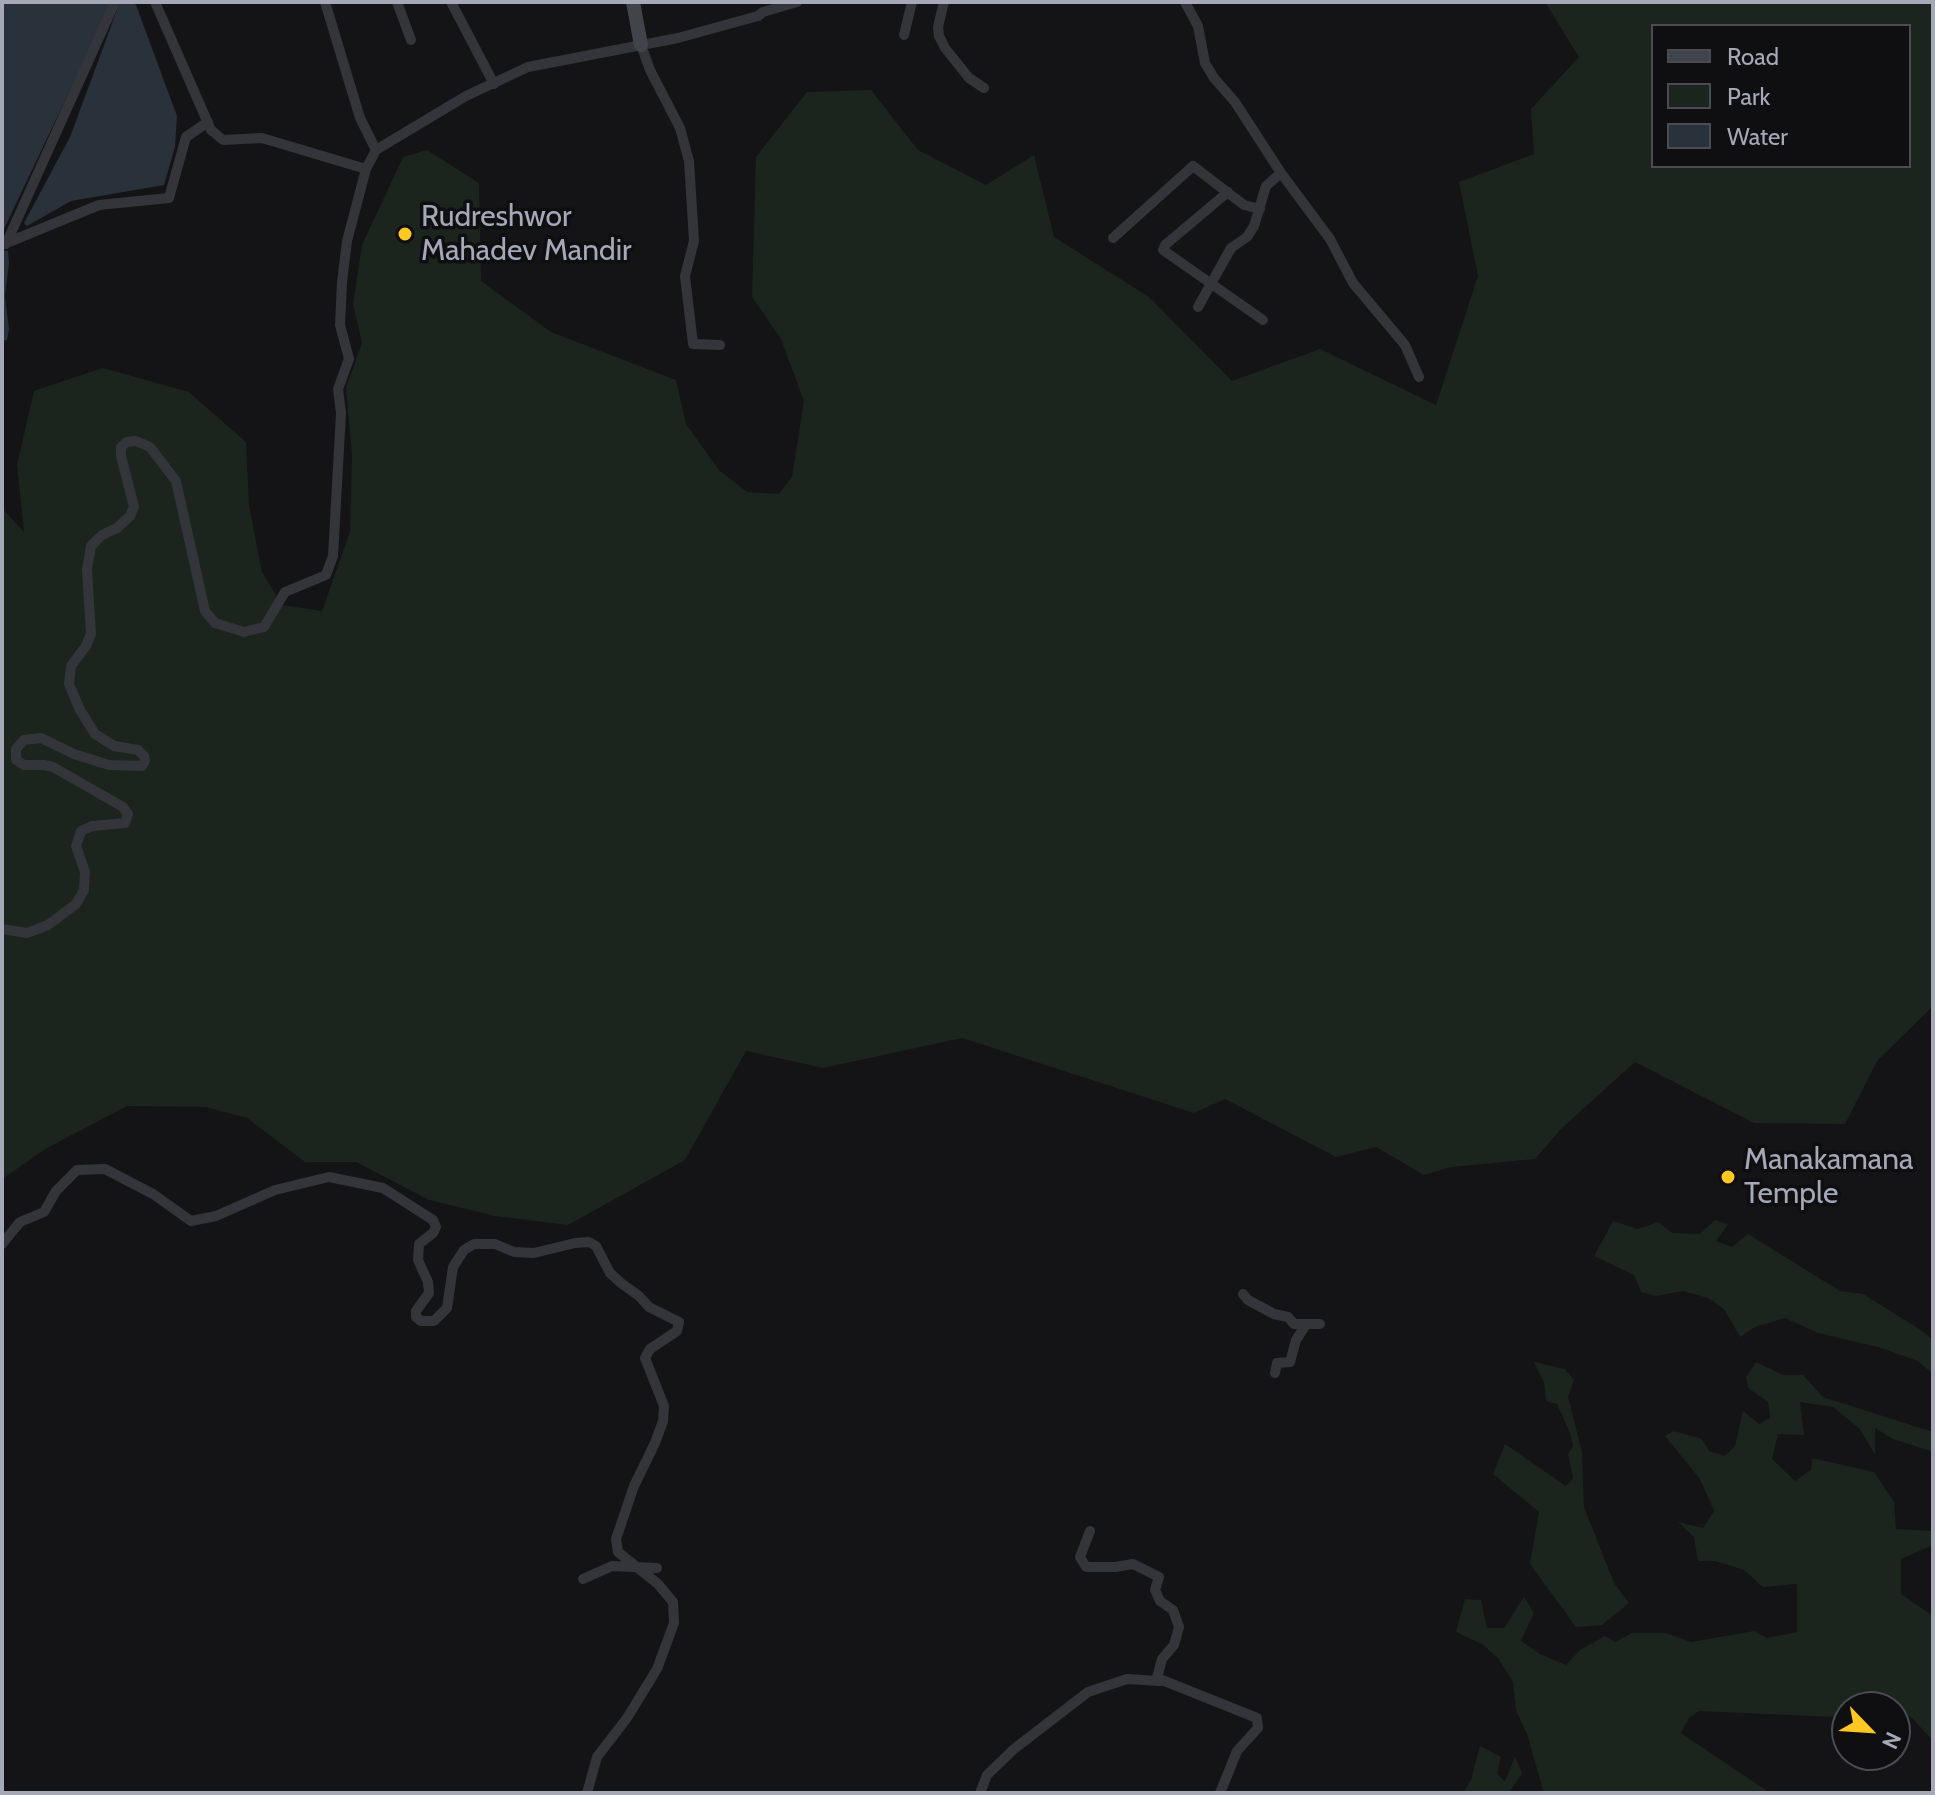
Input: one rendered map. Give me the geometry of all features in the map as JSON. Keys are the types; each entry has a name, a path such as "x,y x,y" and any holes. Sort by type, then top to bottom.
{"street":[{"path":"4,244 115,2"},
{"path":"155,2 211,130 223,140 262,138 366,169"},
{"path":"325,2 360,118 376,150"},
{"path":"397,2 411,40"},
{"path":"451,2 494,84"},
{"path":"633,2 641,45 650,70 680,128 689,161 694,241 685,276 693,344 720,345"},
{"path":"755,2 758,16"},
{"path":"2,929 27,933 48,925 76,904 84,890 85,872 76,846 81,831 92,826 125,823 128,814 123,807 53,767 24,765 16,760 16,749 24,740 41,738 74,754 109,765 142,766 145,761 138,750 114,746 95,734 69,684 71,666 91,634 87,569 91,546 102,535 117,528 130,516 134,507 121,447 127,442 136,441 150,447 176,481 205,611 215,623 244,632 264,627 285,592 326,575 333,556 341,413 338,389 349,359 340,325 342,282 347,241 366,169 376,150 466,96 528,67 678,38 797,2"},
{"path":"904,35 912,2"},
{"path":"944,2 939,36 969,78 984,88"},
{"path":"1185,2 1198,26 1205,63 1214,78 1235,102 1281,173 1330,239 1353,283 1405,345 1419,377"},
{"path":"4,244 99,205 169,198 186,137 208,122"},
{"path":"1113,238 1193,166 1244,205 1260,209"},
{"path":"1198,307 1231,248 1247,237 1254,226 1266,186 1281,173"},
{"path":"1228,192 1163,250 1263,320"},
{"path":"2,1244 20,1222 44,1212 56,1191 77,1170 105,1169 153,1194 191,1221 216,1216 275,1190 329,1177 383,1188 433,1220 436,1227 433,1233 419,1244 418,1260 428,1282 429,1293 416,1311 416,1317 421,1321 434,1321 447,1308 453,1267 464,1250 474,1244 495,1244 514,1252 534,1253 589,1242 596,1246 610,1273 621,1283 649,1307 679,1322 677,1331 650,1349 645,1358 664,1406 655,1443 634,1486 616,1539 618,1552 658,1584 673,1602 674,1623 657,1669 627,1718 597,1757 587,1793"},
{"path":"1243,1294 1274,1314 1288,1317 1294,1324 1320,1324"},
{"path":"1275,1373 1277,1363 1290,1362 1296,1340 1305,1326"},
{"path":"1090,1531 1080,1557 1086,1567 1133,1564 1159,1577 1155,1590 1160,1601 1173,1610 1179,1627 1174,1645 1162,1659 1157,1675 1160,1681"},
{"path":"583,1579 612,1566 657,1568"},
{"path":"980,1793 987,1775 1014,1749 1088,1692 1127,1679 1160,1681 1257,1718 1258,1728 1237,1751 1220,1793"}],"green space":[{"path":"1545,2 1933,2 1933,1006 1877,1061 1845,1124 1754,1123 1635,1062 1561,1129 1535,1159 1451,1167 1424,1175 1376,1147 1336,1157 1225,1099 1194,1113 962,1038 823,1068 746,1051 685,1160 568,1225 495,1216 429,1200 356,1162 305,1162 247,1118 206,1107 127,1106 47,1148 2,1179 2,508 24,532 17,465 34,391 103,368 189,392 246,442 249,505 262,572 282,605 322,611 350,532 352,455 346,388 362,343 353,304 362,245 403,157 427,150 479,183 481,281 551,332 676,380 686,424 719,470 747,492 779,494 792,477 804,401 781,339 752,297 756,157 807,92 871,90 918,150 986,185 1034,155 1054,237 1149,297 1232,381 1320,349 1436,405 1478,276 1459,182 1534,154 1531,109 1579,57"},
{"path":"1715,1220 1728,1224 1716,1241 1732,1247 1748,1234 1840,1291 1863,1294 1921,1330 1933,1340 1933,1374 1918,1361 1878,1347 1818,1333 1785,1318 1755,1327 1740,1337 1724,1309 1708,1298 1683,1291 1656,1296 1641,1292 1634,1275 1594,1256 1613,1221 1638,1229 1658,1222 1672,1233 1700,1234"},
{"path":"1534,1362 1565,1369 1574,1380 1568,1397 1582,1452 1584,1507 1614,1583 1629,1603 1602,1625 1576,1627 1530,1564 1539,1512 1493,1474 1505,1444 1566,1486 1573,1478 1568,1454 1573,1446 1570,1433 1557,1404 1546,1401 1544,1382"},
{"path":"1756,1362 1783,1375 1803,1375 1823,1397 1933,1432 1933,1452 1893,1439 1875,1428 1875,1455 1860,1429 1833,1407 1800,1402 1804,1435 1778,1434 1772,1459 1795,1481 1811,1470 1812,1458 1874,1472 1894,1502 1896,1529 1933,1531 1933,1545 1901,1559 1901,1594 1933,1616 1933,1741 1911,1717 1911,1691 1831,1691 1831,1717 1699,1711 1689,1718 1681,1733 1770,1793 1544,1793 1527,1734 1516,1710 1513,1682 1498,1658 1482,1644 1456,1632 1465,1599 1481,1600 1487,1628 1504,1628 1524,1597 1534,1613 1521,1641 1540,1654 1566,1665 1580,1650 1605,1636 1615,1642 1632,1633 1666,1633 1691,1642 1754,1631 1767,1638 1797,1632 1797,1584 1763,1587 1744,1570 1715,1561 1698,1561 1694,1537 1678,1522 1703,1528 1714,1511 1700,1479 1665,1436 1674,1431 1702,1439 1709,1451 1725,1456 1735,1446 1743,1411 1759,1424 1770,1418 1768,1402 1748,1388 1746,1377"},
{"path":"1480,1746 1501,1757 1497,1774 1505,1781 1515,1757 1522,1773 1509,1793 1463,1793 1471,1780"}],"water":[{"path":"2,2 112,2 2,233"},
{"path":"120,2 136,5 177,116 175,147 164,185 71,201 27,226 24,223 70,137"},
{"path":"2,250 8,251 5,296 9,329 7,340 2,341"}],"place":[{"name":"Rudreshwor Mahadev Mandir","path":"405,234"},
{"name":"Manakamana Temple","path":"1728,1177"}]}
